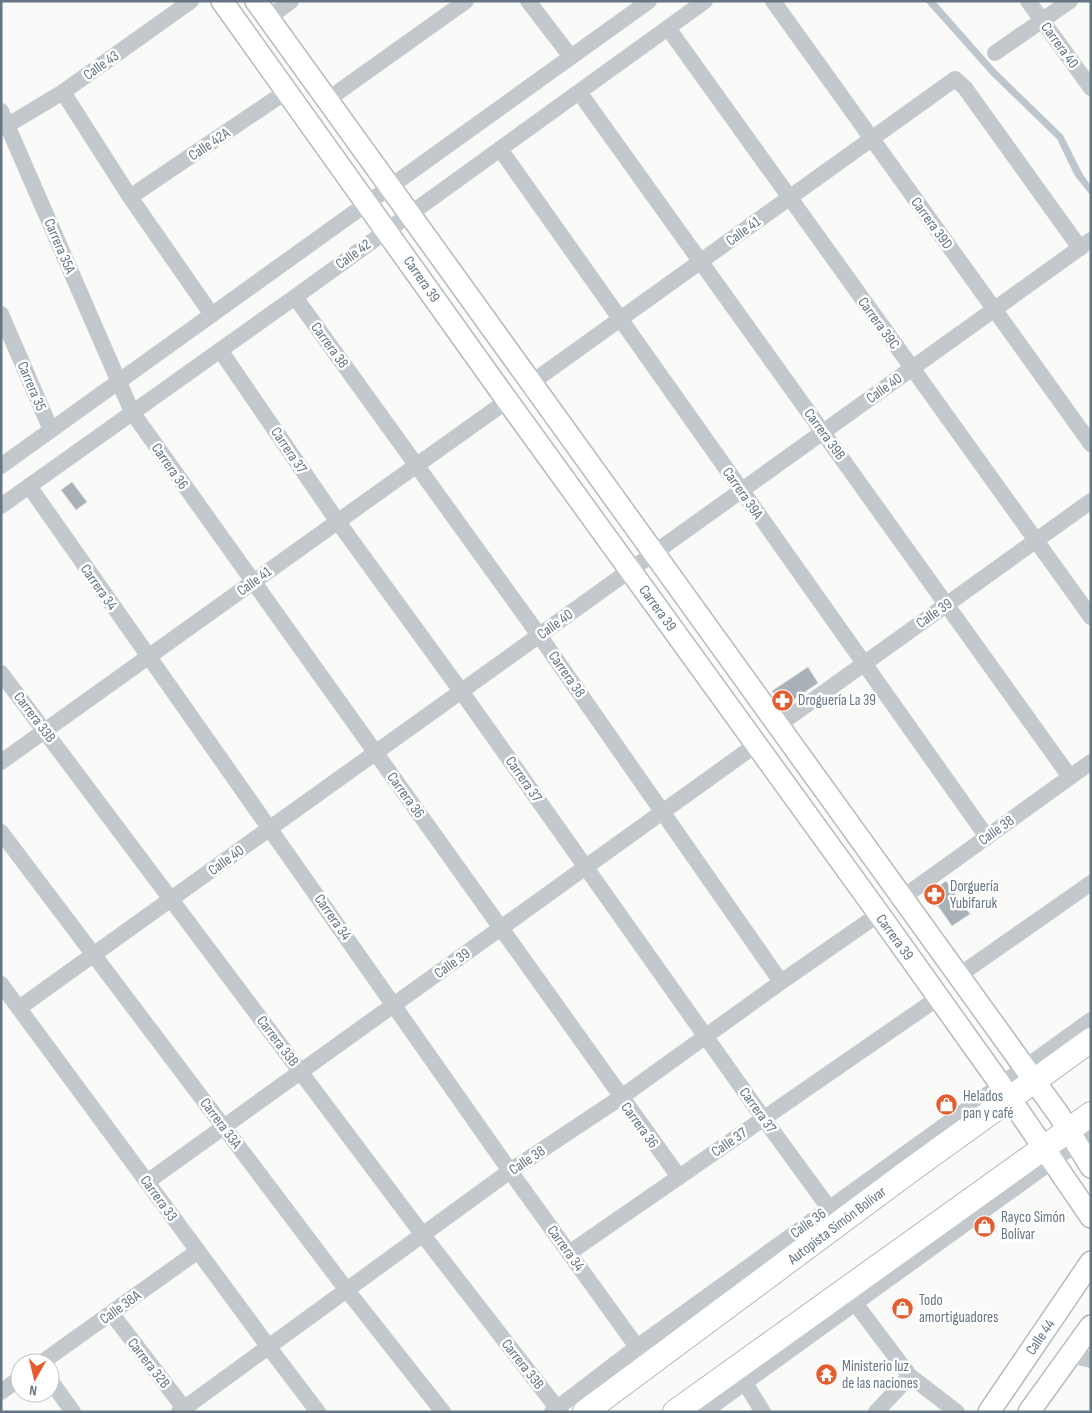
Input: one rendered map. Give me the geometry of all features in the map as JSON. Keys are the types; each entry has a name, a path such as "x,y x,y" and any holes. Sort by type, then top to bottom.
{"highway":[{"name":"Autopista Simón Bolívar","path":"585,1412 907,1163 1029,1074 1091,1040"},
{"path":"675,1412 1047,1154 1078,1135 1091,1114"}],"main road":[{"name":"Carrera 39","path":"222,1 879,914 1091,1217"},
{"name":"Carrera 39","path":"262,10 1029,1074 1078,1135 1091,1167"},
{"name":"Calle 44","path":"989,1412 1091,1262"},
{"path":"1030,1412 1091,1326"}],"street":[{"name":"Calle 43","path":"4,118 63,92 191,1"},
{"path":"262,10 291,1"},
{"path":"327,100 466,1"},
{"path":"528,1 571,57"},
{"path":"1,465 649,1"},
{"name":"Calle 42","path":"1,506 295,297 704,1"},
{"name":"Carrera 39D","path":"773,1 1091,444"},
{"name":"Carrera 40","path":"1028,1 1091,88"},
{"path":"995,53 1070,1"},
{"name":"Carrera 39C","path":"668,28 1091,617"},
{"name":"Calle 41","path":"531,383 955,79 965,88 1085,244"},
{"name":"Calle 42A","path":"130,197 287,91"},
{"path":"63,92 130,197 212,315"},
{"name":"Carrera 39B","path":"579,92 1070,777"},
{"name":"Carrera 35A","path":"4,118 119,381"},
{"name":"Carrera 39A","path":"500,149 619,320 742,490 987,837"},
{"name":"Calle 40","path":"19,1008 1085,244"},
{"name":"Carrera 38","path":"295,297 540,635 781,982"},
{"name":"Carrera 35","path":"1,314 51,430"},
{"name":"Carrera 37","path":"220,350 338,522 461,691 829,1208"},
{"path":"119,381 132,412"},
{"name":"Calle 41","path":"1,762 508,400"},
{"name":"Carrera 36","path":"132,412 620,1098 679,1178"},
{"name":"Carrera 34","path":"29,486 510,1171 637,1347"},
{"name":"Calle 39","path":"777,726 1091,501"},
{"name":"Carrera 33B","path":"1,673 554,1410"},
{"name":"Calle 39","path":"147,1182 757,744"},
{"name":"Calle 38","path":"902,898 1091,762"},
{"name":"Carrera 33A","path":"1,832 346,1289 443,1412"},
{"path":"958,976 1091,883"},
{"name":"Calle 38","path":"183,1410 268,1346 510,1171 620,1098 879,914"},
{"name":"Carrera 33","path":"1,984 318,1412"},
{"name":"Calle 37","path":"569,1253 938,998"},
{"path":"1029,1074 1091,1020"},
{"path":"704,1412 854,1303 1047,1154"},
{"name":"Calle 36","path":"554,1410 637,1347 829,1208 907,1163"},
{"name":"Calle 38A","path":"55,1353 198,1251"},
{"path":"854,1303 910,1376 957,1412"},
{"name":"Carrera 32B","path":"112,1314 183,1410"},
{"path":"1070,1355 1091,1360"},
{"path":"876,1412 910,1376"},
{"path":"745,1383 763,1412"},
{"path":"60,1394 73,1412"}],"shaded area":[{"path":"925,1 935,1 996,70 1063,135 1082,173 1091,186 1091,196 1075,176 1057,139 991,75"}],"building":[{"path":"72,482 87,502 76,510 61,490"},
{"path":"808,667 818,683 783,707 772,691"},
{"path":"946,881 970,914 952,926 929,893"}],"place":[{"name":"Droguería La 39","path":"782,700"},
{"name":"Dorguería Yubifaruk","path":"934,895"},
{"name":"Helados pan y café","path":"947,1105"},
{"name":"Rayco Simón Bolívar","path":"985,1226"},
{"name":"Todo amortiguadores","path":"903,1309"},
{"name":"Ministerio luz de las naciones","path":"826,1375"}]}
